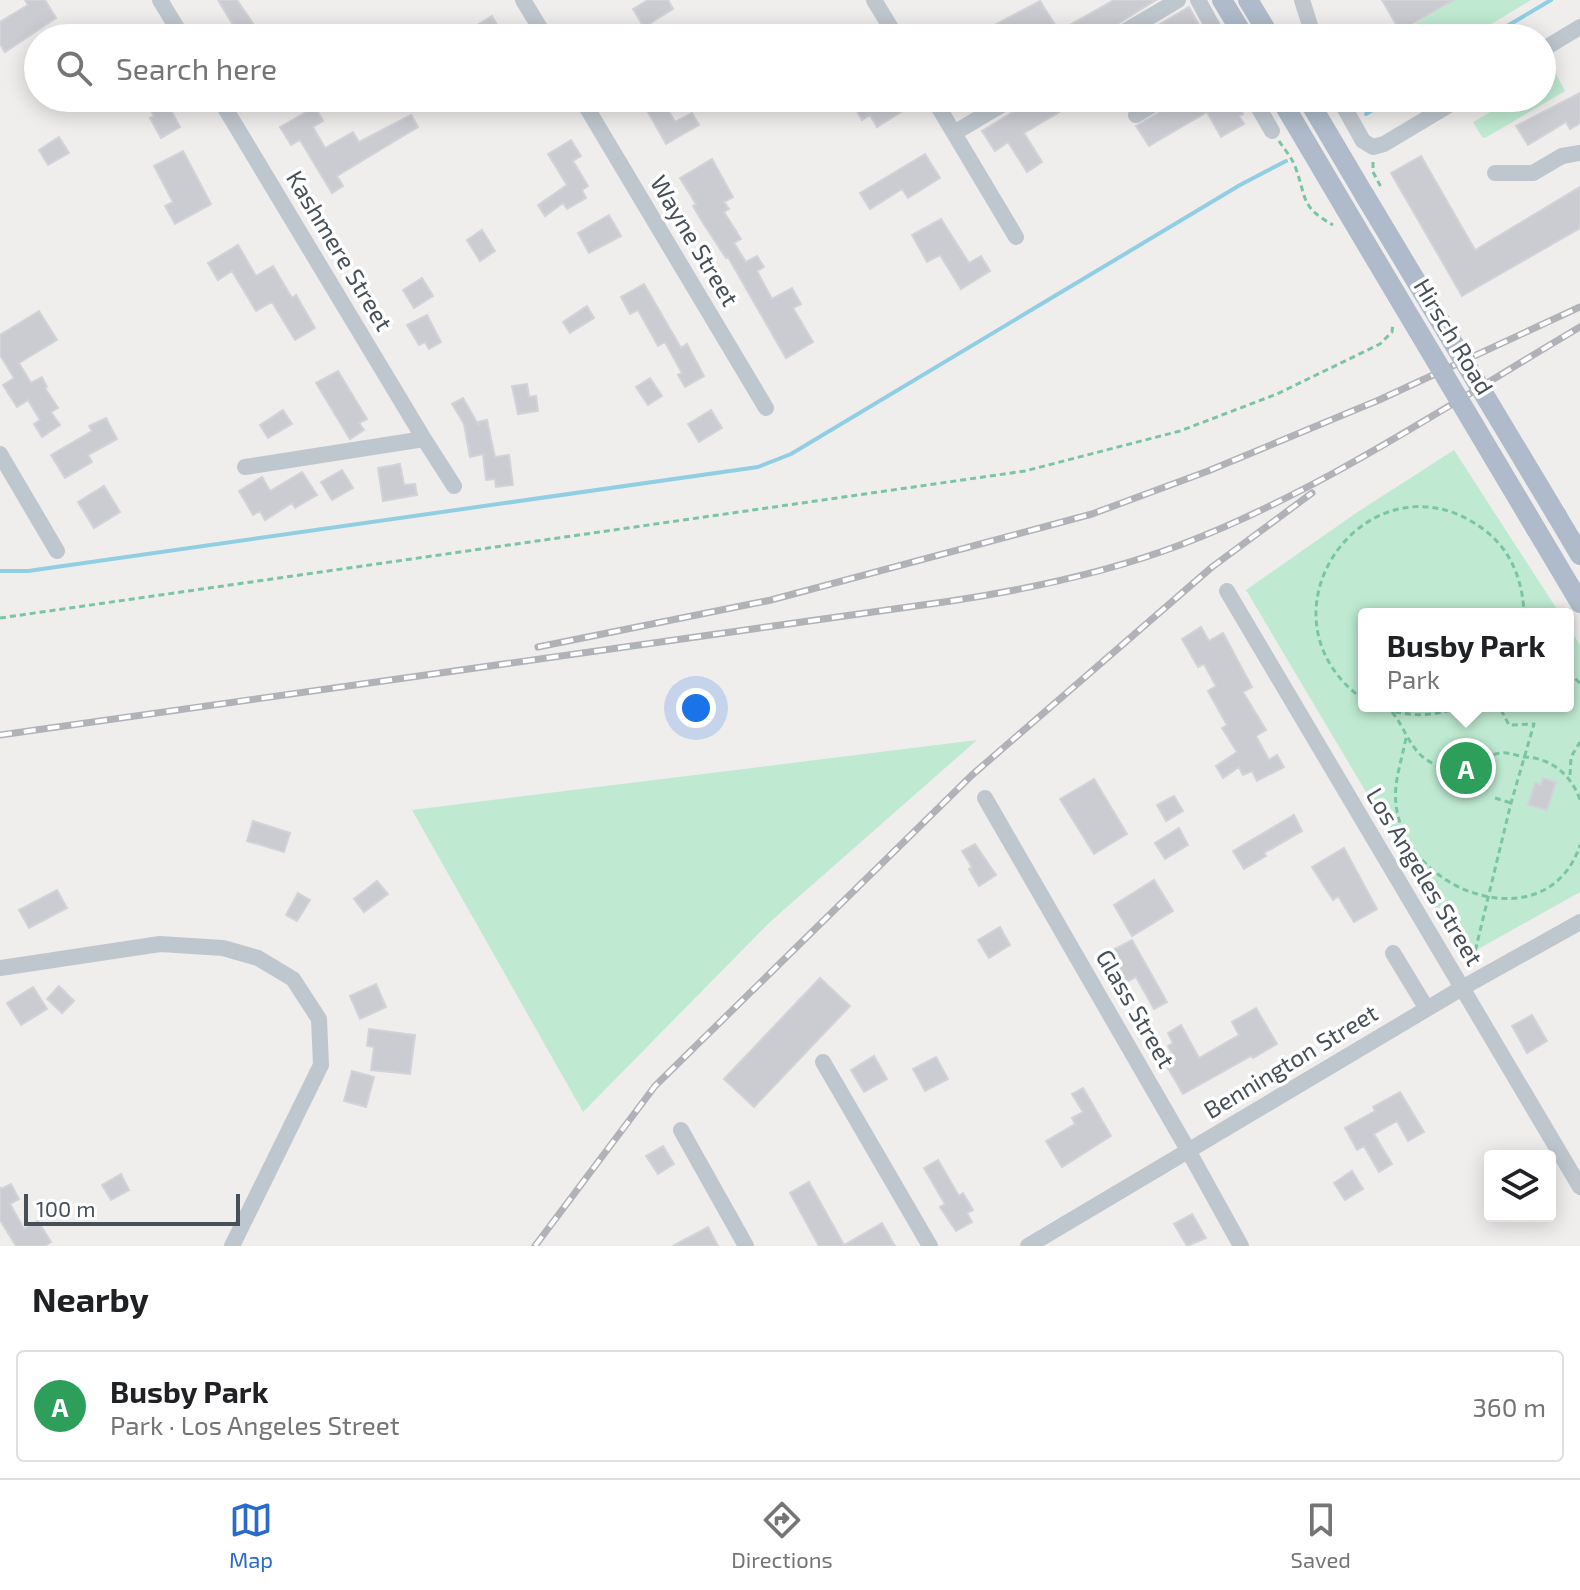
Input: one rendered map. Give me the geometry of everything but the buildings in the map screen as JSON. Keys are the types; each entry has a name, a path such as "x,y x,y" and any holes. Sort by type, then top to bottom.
{"main road":[{"path":"1222,0 1237,24"},
{"path":"1248,0 1263,24"},
{"name":"Hirsch Road","path":"1288,112 1580,603"},
{"name":"Hirsch Road","path":"1317,112 1375,195 1580,555"}],"street":[{"path":"160,0 175,24"},
{"path":"523,0 538,24"},
{"path":"874,0 889,24"},
{"path":"1138,24 1178,0"},
{"path":"1198,0 1211,24"},
{"path":"1302,0 1310,24"},
{"path":"1556,42 1580,27"},
{"name":"Kashmere Street","path":"227,112 454,486"},
{"name":"Wayne Street","path":"589,112 766,408"},
{"path":"941,112 1016,237"},
{"path":"954,133 989,112"},
{"path":"1136,115 1141,112"},
{"path":"1261,112 1272,131"},
{"path":"1347,112 1363,141 1373,147 1384,144 1438,112"},
{"path":"1495,173 1533,173 1562,156 1580,153"},
{"path":"245,467 421,434"},
{"path":"0,454 57,551"},
{"name":"Los Angeles Street","path":"1227,591 1580,1187"},
{"name":"Glass Street","path":"985,798 1241,1246"},
{"name":"Bennington Street","path":"1034,1245 1462,988 1580,922"},
{"path":"0,968 160,944 223,948 258,958 293,979 319,1019 321,1065 232,1246"},
{"path":"1393,953 1427,1009"},
{"path":"823,1062 930,1246"},
{"path":"681,1130 746,1246"}],"path":[{"path":"1272,131 1296,166 1301,192 1314,215 1333,225 1341,234"},
{"path":"1373,147 1375,195"},
{"path":"0,618 1025,471 1180,431 1277,394 1380,344 1392,332 1393,318"},
{"path":"1358,695 1331,666 1319,638 1315,607 1322,577 1336,549 1358,527 1372,519 1417,507 1448,511 1476,524 1489,533 1508,557 1521,585 1523,608"},
{"path":"1392,712 1423,715 1444,712"},
{"path":"1392,712 1406,738 1424,758 1444,767 1469,765 1505,752 1532,756 1569,776"},
{"path":"1473,960 1511,803 1534,724 1509,725 1502,712"},
{"path":"1406,738 1395,783 1397,812 1407,841 1421,862 1438,877 1465,891 1489,898 1523,896 1547,887 1565,872 1580,845"},
{"path":"1580,742 1571,757 1569,776 1580,800"},
{"path":"1495,798 1511,803"}],"green space":[{"path":"1455,0 1531,0 1491,24 1415,24"},
{"path":"1556,74 1565,91 1556,96"},
{"path":"1490,112 1529,112 1485,138 1473,122"},
{"path":"1454,450 1556,608 1358,608 1358,712 1574,712 1574,636 1580,645 1580,892 1464,957 1246,590 1359,511"},
{"path":"977,740 770,922 583,1112 412,810"}],"waterway":[{"path":"1511,24 1551,0"},
{"path":"0,571 28,571 758,467 791,454 1240,185 1286,161"}],"railway":[{"path":"538,647 771,600 1092,514 1208,471 1379,400 1580,307"},
{"path":"0,735 951,601 1096,572 1180,545 1283,500 1384,445 1580,327"},
{"path":"535,1246 655,1086 972,775 1212,567 1312,493"}],"place":[{"name":"Busby Park","path":"1466,768"}]}
